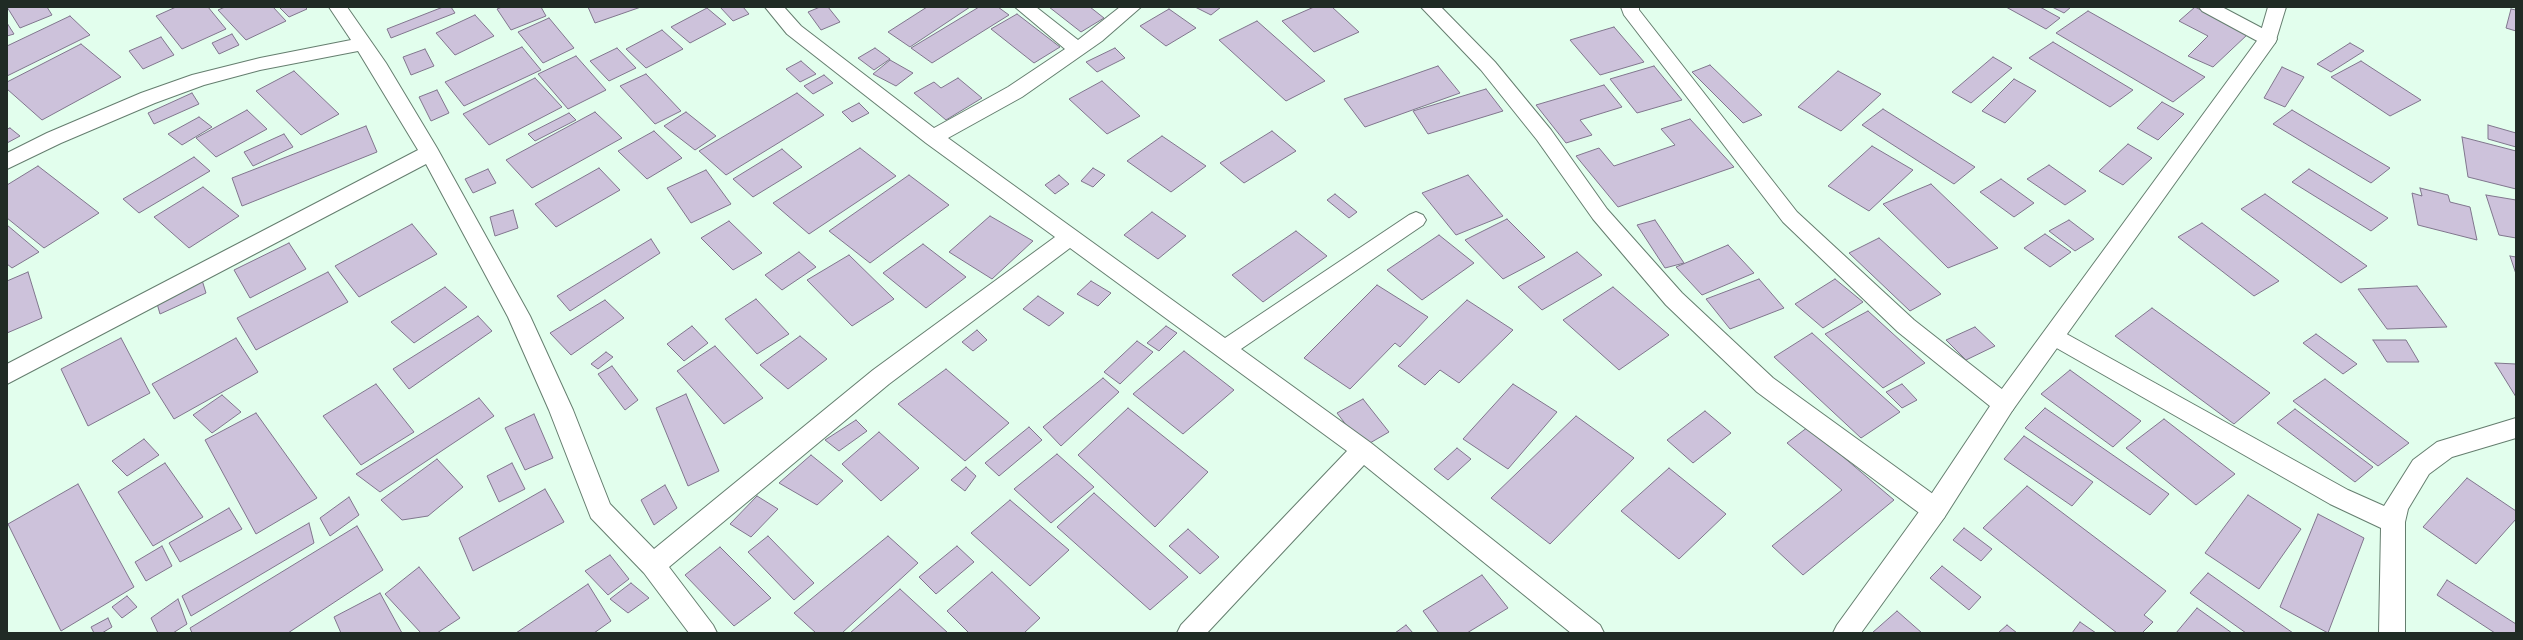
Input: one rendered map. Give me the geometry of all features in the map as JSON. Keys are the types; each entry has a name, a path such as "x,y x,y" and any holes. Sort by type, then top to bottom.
{"street":[{"path":"338,7 363,44 430,153 519,316 561,410 600,510 653,565 704,633"},
{"path":"774,7 794,30 933,138 1071,236 1363,450 1591,633"},
{"path":"1024,7 1077,49"},
{"path":"933,138 1015,92 1077,49 1132,7"},
{"path":"1430,7 1488,66 1544,135 1600,214 1674,299 1765,385 1935,510"},
{"path":"1630,7 1630,11 1790,217 1906,326 2004,404"},
{"path":"2208,7 2268,39"},
{"path":"1846,633 1935,510 2004,404 2268,39 2277,7"},
{"path":"7,162 54,138 148,98 199,80 260,64 363,44"},
{"path":"7,375 430,153"},
{"path":"1225,349 1416,220"},
{"path":"653,565 881,377 1071,236"},
{"path":"2054,336 2339,497 2393,522"},
{"path":"2392,633 2393,522 2396,507 2421,466 2445,449 2516,428"},
{"path":"1190,633 1363,450"}],"building":[{"path":"7,7 47,7 52,15 20,28"},
{"path":"176,7 208,7 226,29 182,49 156,16"},
{"path":"225,7 273,7 286,21 246,40 218,10"},
{"path":"279,7 305,7 307,9 289,17"},
{"path":"443,7 451,7 455,13 391,38 387,29"},
{"path":"502,7 541,7 546,16 511,30 497,9"},
{"path":"588,7 641,7 595,23"},
{"path":"720,7 743,7 749,14 733,21"},
{"path":"820,7 828,7 840,22 821,30 808,12"},
{"path":"927,7 970,7 910,47 888,32"},
{"path":"979,7 998,7 1009,15 932,63 911,48"},
{"path":"1049,7 1090,7 1104,18 1081,32"},
{"path":"1195,7 1221,7 1211,15"},
{"path":"1314,7 1332,7 1359,32 1314,52 1282,21"},
{"path":"2006,7 2040,7 2060,18 2046,29"},
{"path":"2052,7 2071,7 2064,13"},
{"path":"2195,7 2248,34 2213,67 2188,56 2208,36 2179,21"},
{"path":"707,8 726,24 690,43 671,27"},
{"path":"1169,9 1196,28 1166,46 1140,26"},
{"path":"2511,9 2516,10 2516,31 2506,28"},
{"path":"2088,11 2205,77 2173,102 2056,33"},
{"path":"1017,14 1060,47 1034,63 991,29"},
{"path":"475,15 494,36 455,55 436,33"},
{"path":"70,16 90,35 7,76 7,46"},
{"path":"549,18 574,48 543,63 518,32"},
{"path":"1257,21 1325,81 1286,101 1219,40"},
{"path":"7,23 14,34 7,36"},
{"path":"1614,27 1644,62 1600,75 1570,40"},
{"path":"662,30 683,49 646,68 626,49"},
{"path":"232,34 239,45 219,54 212,43"},
{"path":"161,37 174,55 143,69 129,51"},
{"path":"2053,42 2133,90 2110,107 2029,58"},
{"path":"2350,43 2364,51 2331,72 2317,64"},
{"path":"81,44 121,77 42,120 7,89 7,82"},
{"path":"522,47 541,70 464,106 445,82"},
{"path":"617,48 636,68 609,81 590,61"},
{"path":"875,48 890,59 874,70 858,58"},
{"path":"1115,48 1125,58 1097,72 1086,62"},
{"path":"425,49 434,66 411,75 403,57"},
{"path":"576,56 606,90 568,109 538,74"},
{"path":"1993,57 2012,68 1971,103 1952,92"},
{"path":"890,60 913,73 896,86 873,74"},
{"path":"801,61 816,74 800,82 786,69"},
{"path":"2361,61 2421,100 2390,116 2331,77"},
{"path":"1710,65 1762,115 1743,123 1692,72"},
{"path":"1438,66 1460,93 1365,127 1344,99"},
{"path":"1654,66 1682,100 1637,113 1610,79"},
{"path":"2282,67 2304,77 2285,107 2264,98"},
{"path":"294,71 339,114 301,135 256,91"},
{"path":"1838,71 1881,94 1841,131 1798,107"},
{"path":"646,74 681,111 655,124 620,86"},
{"path":"824,75 833,83 813,94 804,86"},
{"path":"535,78 562,107 489,145 463,114"},
{"path":"958,78 982,98 946,120 914,93 934,82 941,88"},
{"path":"2014,79 2036,91 2005,123 1982,111"},
{"path":"1102,81 1140,116 1107,134 1069,99"},
{"path":"1604,85 1622,107 1580,120 1592,135 1566,143 1536,105"},
{"path":"1486,89 1503,111 1428,134 1413,111"},
{"path":"437,90 449,113 431,121 419,97"},
{"path":"192,93 199,104 154,124 148,113"},
{"path":"797,93 824,115 726,175 699,151"},
{"path":"2162,102 2184,114 2158,140 2137,128"},
{"path":"859,103 869,113 852,122 842,112"},
{"path":"1883,109 1975,167 1954,184 1862,125"},
{"path":"247,110 267,129 216,157 196,138"},
{"path":"2292,110 2390,168 2371,183 2273,124"},
{"path":"595,112 622,138 532,188 506,160"},
{"path":"686,112 716,136 695,150 664,126"},
{"path":"569,113 576,120 535,141 528,134"},
{"path":"199,117 212,127 182,145 168,134"},
{"path":"1690,119 1734,167 1618,207 1576,156 1599,148 1614,166 1675,145 1661,129"},
{"path":"2488,125 2516,133 2516,147 2488,139"},
{"path":"366,126 377,152 242,206 232,178"},
{"path":"10,128 20,136 7,143 7,129"},
{"path":"654,131 682,158 647,179 618,151"},
{"path":"1272,131 1296,151 1244,183 1220,163"},
{"path":"284,134 293,147 253,166 244,152"},
{"path":"1162,136 1206,166 1171,192 1127,161"},
{"path":"2462,137 2516,151 2516,189 2468,177"},
{"path":"2128,144 2152,158 2123,185 2099,171"},
{"path":"1872,146 1913,170 1869,211 1828,186"},
{"path":"860,148 896,176 809,234 773,203"},
{"path":"782,149 802,167 753,197 733,179"},
{"path":"194,157 210,171 139,213 123,199"},
{"path":"2049,165 2086,191 2065,205 2027,179"},
{"path":"38,166 99,213 44,248 7,218 7,185"},
{"path":"599,168 620,190 556,227 535,204"},
{"path":"1093,168 1105,175 1093,187 1081,181"},
{"path":"488,169 496,183 473,193 465,179"},
{"path":"2309,169 2388,218 2371,231 2292,182"},
{"path":"706,170 731,204 691,223 667,188"},
{"path":"909,175 949,205 870,263 829,231"},
{"path":"1059,175 1069,184 1055,194 1045,185"},
{"path":"1468,175 1503,216 1456,235 1422,193"},
{"path":"2001,179 2034,203 2014,217 1980,192"},
{"path":"1931,184 1998,248 1948,268 1883,204"},
{"path":"203,187 239,216 189,248 154,217"},
{"path":"2420,188 2448,195 2450,202 2470,207 2477,240 2418,225 2412,193 2422,196"},
{"path":"1335,194 1357,212 1349,218 1327,200"},
{"path":"2265,194 2367,266 2341,283 2241,209"},
{"path":"2486,195 2516,200 2516,238 2499,235"},
{"path":"513,210 518,228 495,236 490,217"},
{"path":"1152,212 1186,236 1158,259 1124,235"},
{"path":"990,216 1033,241 992,279 949,252"},
{"path":"1507,219 1545,257 1503,279 1465,240"},
{"path":"1655,220 1684,263 1665,268 1637,225"},
{"path":"2069,220 2094,239 2075,251 2049,231"},
{"path":"729,221 762,253 733,270 701,238"},
{"path":"2202,223 2279,281 2254,296 2178,237"},
{"path":"412,224 437,254 359,297 335,266"},
{"path":"7,225 39,252 12,268 7,264"},
{"path":"1296,231 1327,256 1263,302 1232,275"},
{"path":"2045,234 2071,252 2050,267 2024,248"},
{"path":"1439,235 1474,263 1422,300 1387,270"},
{"path":"1879,238 1941,294 1910,311 1849,253"},
{"path":"651,239 660,253 570,311 557,296"},
{"path":"289,243 306,269 250,298 234,270"},
{"path":"923,244 966,277 926,308 883,273"},
{"path":"1728,245 1754,273 1702,295 1676,267"},
{"path":"799,252 816,267 782,290 765,275"},
{"path":"1577,252 1602,275 1542,310 1518,287"},
{"path":"849,255 894,299 852,326 807,280"},
{"path":"2510,256 2516,257 2516,274"},
{"path":"28,272 42,318 7,333 7,281"},
{"path":"328,272 348,302 256,350 237,318"},
{"path":"1759,279 1784,308 1730,329 1706,299"},
{"path":"1835,279 1863,302 1823,328 1795,304"},
{"path":"202,280 206,293 160,314 156,300"},
{"path":"1091,281 1111,293 1098,306 1077,294"},
{"path":"1377,285 1428,317 1400,347 1395,343 1350,389 1304,358"},
{"path":"2417,286 2447,327 2387,329 2358,289"},
{"path":"445,287 467,307 414,343 391,322"},
{"path":"1613,287 1669,335 1619,370 1563,320"},
{"path":"1038,296 1064,313 1049,326 1023,309"},
{"path":"756,299 789,334 757,354 725,319"},
{"path":"605,300 624,318 571,355 550,333"},
{"path":"1467,300 1513,330 1459,383 1440,370 1425,385 1398,366"},
{"path":"2152,308 2270,393 2234,424 2115,336"},
{"path":"1868,311 1925,363 1883,388 1825,334"},
{"path":"478,316 492,331 409,389 393,369"},
{"path":"692,326 708,343 684,361 667,344"},
{"path":"1166,326 1177,333 1159,351 1147,343"},
{"path":"1975,327 1995,346 1966,360 1946,340"},
{"path":"977,330 987,340 973,351 962,342"},
{"path":"1812,333 1900,412 1861,438 1774,357"},
{"path":"2316,334 2357,364 2343,374 2303,343"},
{"path":"800,336 827,359 788,389 760,365"},
{"path":"121,338 150,393 88,426 61,369"},
{"path":"236,338 258,372 174,419 152,384"},
{"path":"2373,340 2406,340 2419,362 2387,362"},
{"path":"1137,341 1153,352 1120,384 1104,372"},
{"path":"715,346 763,398 724,424 677,371"},
{"path":"1184,351 1234,390 1183,434 1133,394"},
{"path":"606,352 613,357 598,369 591,364"},
{"path":"2495,363 2516,364 2516,397"},
{"path":"612,366 638,400 625,410 598,374"},
{"path":"946,369 1009,423 965,461 898,404"},
{"path":"2070,370 2141,421 2113,447 2041,394"},
{"path":"1103,378 1119,392 1061,446 1043,427"},
{"path":"2325,379 2409,443 2378,466 2293,401"},
{"path":"376,384 414,432 361,465 323,416"},
{"path":"1513,384 1557,412 1508,469 1463,439"},
{"path":"1902,384 1917,400 1902,408 1886,392"},
{"path":"686,394 719,471 688,486 656,408"},
{"path":"222,395 241,412 212,433 193,415"},
{"path":"479,398 494,416 380,492 356,474"},
{"path":"1363,399 1389,432 1363,447 1337,413"},
{"path":"1128,408 1208,472 1155,527 1078,455"},
{"path":"2045,408 2169,494 2150,515 2025,428"},
{"path":"2295,409 2373,467 2355,482 2277,423"},
{"path":"1705,411 1731,433 1693,463 1667,440"},
{"path":"256,413 317,498 256,534 205,440"},
{"path":"534,414 553,458 525,470 505,428"},
{"path":"1576,416 1634,458 1550,544 1491,498"},
{"path":"2164,419 2235,474 2196,505 2126,448"},
{"path":"856,420 867,431 839,451 825,440"},
{"path":"1029,427 1042,440 999,476 985,463"},
{"path":"1808,427 1894,500 1803,575 1772,546 1842,490 1787,443"},
{"path":"879,432 919,468 881,501 842,464"},
{"path":"2024,436 2093,482 2072,506 2004,459"},
{"path":"144,439 159,455 127,476 112,461"},
{"path":"1457,448 1471,459 1448,480 1434,469"},
{"path":"1057,454 1094,487 1051,523 1014,489"},
{"path":"811,455 843,481 817,505 779,483"},
{"path":"437,459 463,487 428,516 402,520 381,500"},
{"path":"165,463 203,517 153,546 118,492"},
{"path":"512,463 525,489 499,502 487,476"},
{"path":"966,467 976,476 965,491 951,480"},
{"path":"1669,468 1726,514 1679,559 1621,511"},
{"path":"2467,478 2516,511 2516,519 2476,564 2423,527"},
{"path":"78,484 134,587 61,631 8,524"},
{"path":"665,485 677,508 654,525 641,500"},
{"path":"2027,486 2166,591 2144,615 2153,622 2142,633 2117,633 1983,528"},
{"path":"545,489 564,522 473,571 459,538"},
{"path":"1094,493 1188,577 1150,610 1057,527"},
{"path":"2248,495 2301,529 2259,589 2205,553"},
{"path":"757,496 778,509 751,537 730,524"},
{"path":"349,497 359,515 330,536 320,518"},
{"path":"1010,500 1069,550 1030,586 971,533"},
{"path":"229,508 242,529 180,562 169,543"},
{"path":"2318,514 2364,538 2328,633 2280,607"},
{"path":"309,523 314,543 191,616 182,596"},
{"path":"357,526 383,570 288,633 192,633 190,628"},
{"path":"1964,528 1992,549 1981,561 1953,540"},
{"path":"1188,529 1219,557 1200,574 1169,546"},
{"path":"768,536 814,583 794,600 748,552"},
{"path":"888,536 918,563 842,633 816,633 794,613"},
{"path":"162,546 172,566 146,581 135,562"},
{"path":"957,546 974,562 936,594 919,577"},
{"path":"720,547 771,598 734,626 685,575"},
{"path":"610,555 629,579 608,595 585,571"},
{"path":"1942,566 1981,597 1969,610 1930,578"},
{"path":"419,567 460,618 437,633 421,633 385,594"},
{"path":"992,572 1040,618 1024,633 969,633 947,611"},
{"path":"2208,573 2293,633 2246,633 2190,593"},
{"path":"1482,575 1508,608 1467,633 1439,633 1423,611"},
{"path":"2447,580 2516,624 2516,633 2495,633 2437,595"},
{"path":"631,583 649,598 628,613 610,599"},
{"path":"588,584 611,621 594,633 516,633"},
{"path":"900,589 948,633 850,633"},
{"path":"380,593 402,633 341,633 334,617"},
{"path":"127,596 137,607 122,618 112,607"},
{"path":"178,599 187,624 173,633 158,633 151,618"},
{"path":"2197,608 2232,633 2176,633"},
{"path":"1897,611 1922,633 1872,633"},
{"path":"108,618 112,627 102,633 94,633 91,627"},
{"path":"2080,622 2096,633 2072,633"},
{"path":"1406,625 1413,633 1395,633"},
{"path":"2007,625 2017,633 1998,633"}]}
